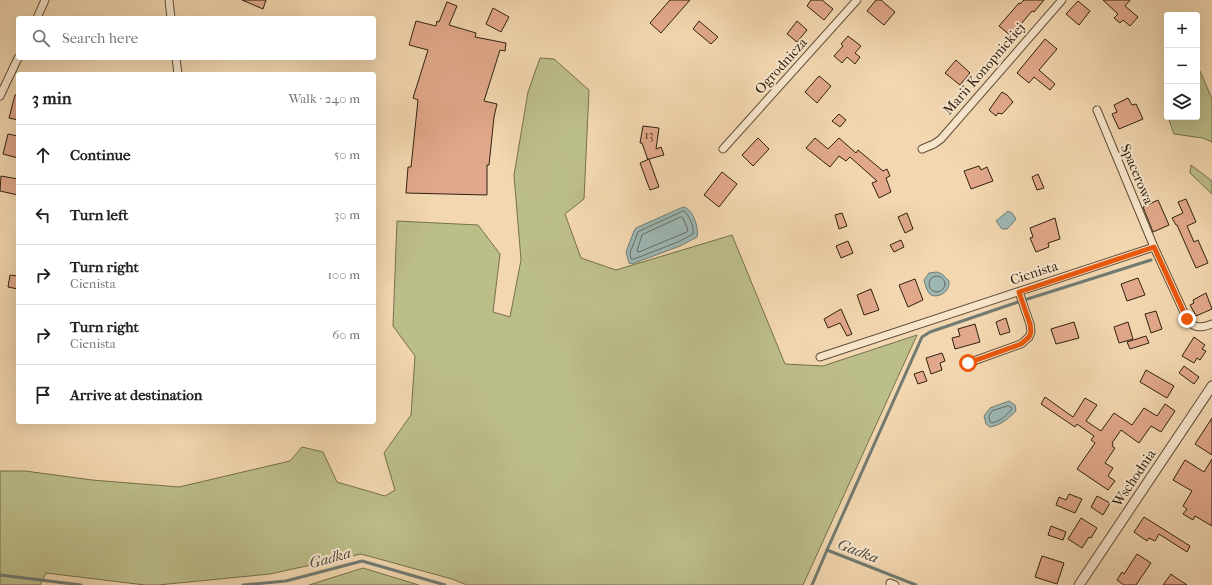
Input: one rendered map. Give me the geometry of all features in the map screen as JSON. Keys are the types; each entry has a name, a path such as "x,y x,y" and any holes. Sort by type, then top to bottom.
{"street":[{"path":"38,16 45,0"},
{"path":"169,0 171,16"},
{"name":"Ogrodnicza","path":"723,149 857,0"},
{"name":"Marii Konopnickiej","path":"922,148 934,144 941,139 1062,0"},
{"path":"0,96 17,60"},
{"path":"176,60 178,72"},
{"name":"Spacerowa","path":"1097,110 1154,247"},
{"path":"1154,247 1190,323 1198,327 1212,324"},
{"name":"Cienista","path":"820,357 1154,247"},
{"path":"968,363 1021,344 1029,337 1031,332 1030,324 1019,292"},
{"name":"Wschodnia","path":"1079,585 1212,386"}],"green space":[{"path":"540,58 554,59 589,90 584,199 565,214 581,258 616,270 732,235 785,364 823,366 917,335 803,585 467,585 452,579 361,554 270,574 158,585 145,585 46,573 40,585 0,585 0,471 25,471 92,480 179,487 290,461 302,447 323,452 337,482 385,496 395,490 384,453 411,415 415,356 393,326 397,221 478,225 500,254 493,312 510,317 521,260 514,175 528,92"},
{"path":"1200,71 1212,99 1212,142 1203,138 1174,134 1169,120 1200,120"},
{"path":"1191,165 1212,181 1212,194 1190,173"},
{"path":"363,568 419,585 309,585"}],"water":[{"path":"683,207 690,211 694,219 697,229 697,237 680,246 632,264 629,263 626,252 636,228"},
{"path":"1008,211 1012,213 1016,219 1007,229 1002,229 996,221"},
{"path":"937,272 942,274 949,281 949,286 944,293 933,296 928,291 924,280 929,273"},
{"path":"1009,401 1015,405 1016,411 998,425 990,427 986,424 984,416 990,408"}],"building":[{"path":"242,0 266,0 263,9"},
{"path":"670,0 690,0 661,33 650,23"},
{"path":"811,0 822,0 833,9 824,20 807,6"},
{"path":"876,0 881,0 895,12 884,25 867,11"},
{"path":"1024,0 1044,0 1034,12 1032,11 1011,36 999,26 1019,3 1020,4"},
{"path":"1103,0 1130,0 1125,6 1138,17 1130,26 1123,20 1120,23 1114,18 1118,14"},
{"path":"1078,1 1090,11 1079,25 1066,14"},
{"path":"447,2 457,6 449,25 476,33 475,37 506,43 505,51 500,50 484,101 497,104 494,117 489,165 487,165 487,195 406,193 408,167 411,167 418,100 413,98 428,50 409,45 416,21 436,26"},
{"path":"493,8 509,17 501,32 486,24"},
{"path":"699,21 718,37 711,44 693,29"},
{"path":"797,21 807,30 797,42 787,34"},
{"path":"848,36 861,46 855,53 860,57 855,64 847,57 842,63 834,56 843,46 841,44"},
{"path":"1045,39 1057,49 1039,70 1055,84 1050,90 1034,77 1029,83 1017,73"},
{"path":"956,60 970,73 960,85 945,73"},
{"path":"819,76 831,86 817,103 805,92"},
{"path":"1002,92 1013,102 1002,114 998,113 996,116 989,110"},
{"path":"15,95 16,95 16,120 9,118"},
{"path":"1128,98 1132,105 1136,104 1143,119 1119,129 1112,114 1117,112 1114,105"},
{"path":"839,114 846,120 840,127 832,121"},
{"path":"643,126 659,128 656,149 661,147 664,155 649,159 659,187 650,190 640,163 648,160 642,143 640,143"},
{"path":"8,134 16,136 16,157 3,154"},
{"path":"758,138 769,149 753,166 742,155"},
{"path":"815,138 828,149 839,138 856,153 858,150 883,171 887,169 890,176 886,178 891,192 879,198 872,183 877,181 850,157 846,161 839,156 830,167 806,148"},
{"path":"979,166 981,170 987,167 993,181 971,189 964,171"},
{"path":"722,172 737,184 719,207 704,195"},
{"path":"1038,174 1044,188 1037,190 1032,177"},
{"path":"1,176 16,179 16,195 0,191"},
{"path":"1186,199 1196,222 1187,226 1194,242 1198,240 1208,263 1196,268 1177,225 1172,218 1183,213 1178,202"},
{"path":"1158,200 1169,225 1153,232 1143,207"},
{"path":"842,213 847,226 839,229 835,215"},
{"path":"907,213 913,229 905,233 898,217"},
{"path":"1055,218 1060,239 1048,243 1049,247 1036,252 1030,238 1033,237 1030,228"},
{"path":"901,240 904,247 894,252 890,245"},
{"path":"848,241 853,253 841,258 836,246"},
{"path":"10,275 16,276 16,289 8,287"},
{"path":"1138,278 1145,295 1127,301 1121,284"},
{"path":"915,279 923,300 908,307 899,285"},
{"path":"871,289 879,310 864,315 857,295"},
{"path":"1206,293 1212,309 1196,316 1190,305 1194,303 1193,300"},
{"path":"841,309 852,334 847,336 840,323 828,328 824,319"},
{"path":"1156,311 1162,329 1151,333 1145,314"},
{"path":"1006,318 1010,332 1000,335 996,322"},
{"path":"1074,322 1079,338 1056,344 1051,329"},
{"path":"1128,322 1133,339 1119,343 1114,327"},
{"path":"975,324 980,342 955,349 952,338 960,336 958,329"},
{"path":"1146,336 1149,343 1130,349 1127,342"},
{"path":"1194,337 1205,345 1202,349 1206,351 1200,360 1197,358 1194,363 1182,356"},
{"path":"942,353 945,361 940,363 942,370 931,374 926,358"},
{"path":"1184,366 1199,377 1194,384 1179,373"},
{"path":"1146,370 1174,386 1167,398 1140,382"},
{"path":"923,371 927,381 918,384 914,374"},
{"path":"1045,397 1073,417 1085,398 1097,405 1086,421 1101,431 1114,413 1132,425 1144,408 1157,416 1165,404 1175,411 1161,432 1151,426 1139,443 1121,430 1112,443 1112,446 1115,448 1105,463 1113,468 1108,476 1115,481 1108,490 1077,469 1095,443 1091,440 1094,436 1077,424 1075,427 1041,404"},
{"path":"1212,418 1212,455 1195,444"},
{"path":"1212,459 1212,526 1195,516 1193,520 1183,514 1187,509 1183,506 1192,491 1173,480 1185,460 1204,472"},
{"path":"1069,494 1082,499 1075,513 1056,505 1059,497 1066,500"},
{"path":"1097,496 1110,503 1103,515 1091,507"},
{"path":"1144,517 1190,546 1187,552 1159,534 1155,541 1149,538 1147,541 1134,532"},
{"path":"1081,518 1097,528 1082,548 1068,539"},
{"path":"1051,526 1066,532 1063,540 1048,535"},
{"path":"1137,554 1151,563 1136,585 1124,585 1117,580 1122,572 1124,574"},
{"path":"1042,556 1064,563 1057,584 1035,577"},
{"path":"1171,574 1175,577 1187,585 1163,585"}],"waterway":[{"path":"827,550 922,337 930,332 1015,303 1151,260"},
{"name":"Gadka","path":"812,585 827,550 916,585"},
{"name":"Gadka","path":"243,585 286,581 362,561 445,585"},
{"name":"Gadka","path":"0,575 81,585"}],"route":[{"path":"968,363 1021,344 1029,337 1031,332 1030,324 1019,292 1154,247 1187,319"}]}
